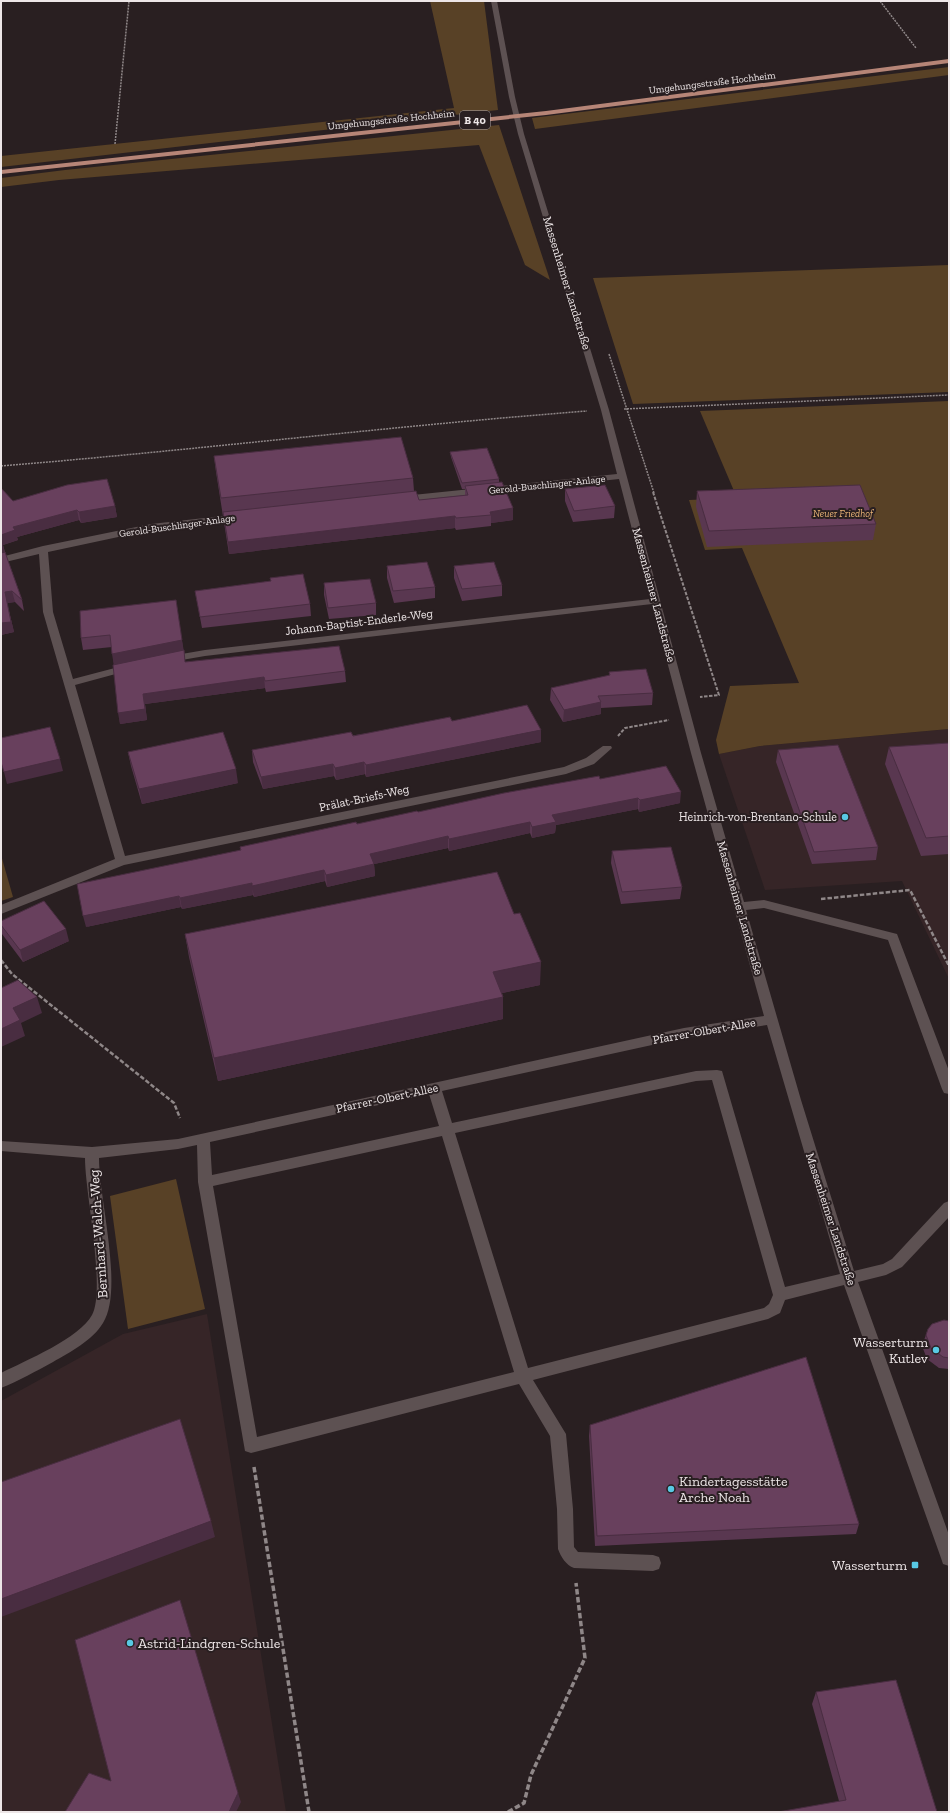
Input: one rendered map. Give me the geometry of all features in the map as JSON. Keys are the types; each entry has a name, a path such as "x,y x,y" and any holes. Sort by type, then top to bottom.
{"main road":[{"name":"Umgehungsstraße Hochheim","path":"1,172 554,112 949,61"}],"street":[{"name":"Massenheimer Landstraße","path":"494,1 512,97 522,134 605,410 655,601 739,907 798,1114 849,1278 949,1558"},
{"name":"Gerold-Buschlinger-Anlage","path":"390,500 622,476"},
{"name":"Gerold-Buschlinger-Anlage","path":"1,560 43,549 151,527 250,516"},
{"path":"1,910 121,861 48,612 43,549"},
{"name":"Johann-Baptist-Enderle-Weg","path":"156,662 205,652 655,601"},
{"path":"69,683 141,665"},
{"name":"Prälat-Briefs-Weg","path":"121,861 566,770 590,761 607,748"},
{"path":"739,907 764,904 893,936 949,1089"},
{"name":"Pfarrer-Olbert-Allee","path":"1,1146 92,1153 145,1148 203,1138 684,1033 771,1020"},
{"path":"203,1138 205,1182 251,1446 768,1313 775,1308 780,1295 765,1248 717,1075 688,1078 205,1182"},
{"path":"434,1088 523,1377 558,1434 565,1509 566,1549 574,1560 653,1563"},
{"name":"Bernhard-Walch-Weg","path":"1,1381 66,1346 83,1334 98,1319 104,1303 103,1270 93,1183 92,1153"},
{"path":"780,1295 878,1272 897,1263 949,1208"}],"path":[{"path":"114,145 129,1"},
{"path":"880,1 920,54"},
{"path":"1,466 518,416 628,408 949,396"},
{"path":"628,408 719,695"},
{"path":"607,748 625,728 674,719"},
{"path":"817,899 910,890 949,966"},
{"path":"1,960 12,974 174,1103 180,1118"},
{"path":"251,1446 310,1812"},
{"path":"508,1812 524,1803 531,1775 585,1658 574,1560"}],"shaded area":[{"name":"Heinrich-von-Brentano-Schule","path":"949,729 949,979 902,881 765,890 719,754 760,746"},
{"name":"Astrid-Lindgren-Schule","path":"207,1314 286,1812 1,1812 1,1401 123,1334"}],"green space":[{"path":"430,1 484,1 498,110 1,167 1,156 454,108"},
{"path":"949,67 949,75 535,129 532,118"},
{"path":"499,125 550,280 525,265 479,145 59,180 1,187 1,178 65,170"},
{"path":"949,265 949,392 633,404 593,278"},
{"name":"Neuer Friedhof","path":"949,401 949,729 760,746 719,754 716,740 730,686 799,683 742,548 705,550 689,500 737,498 700,411"},
{"path":"1,855 13,897 1,901"},
{"path":"176,1179 205,1309 128,1329 110,1196"}],"building":[{"path":"401,437 413,478 221,498 214,456"},
{"path":"487,448 499,479 462,483 450,452"},
{"path":"107,479 115,506 79,512 77,510 13,527 15,530 1,535 1,489 13,501 67,485"},
{"path":"502,482 513,508 490,512 491,515 456,518 455,516 228,542 223,512 416,491 419,500 468,495 465,486"},
{"path":"605,485 615,506 574,511 565,489"},
{"path":"860,485 876,524 709,531 697,491"},
{"path":"5,552 22,600 12,591 5,592 11,622 1,623 1,553"},
{"path":"427,562 435,587 393,591 387,566"},
{"path":"494,562 502,585 462,589 454,566"},
{"path":"303,574 310,604 200,617 195,591 271,581 270,578"},
{"path":"370,579 376,603 328,608 324,583"},
{"path":"176,600 182,640 112,654 110,635 81,638 80,611"},
{"path":"339,646 345,671 265,681 264,677 143,694 145,709 118,713 113,665 184,650 185,662"},
{"path":"646,669 653,693 598,696 601,702 564,710 551,688 610,675 609,672"},
{"path":"527,705 541,730 366,765 364,762 335,768 333,764 261,777 252,750 351,732 353,736 450,717 452,721"},
{"path":"50,727 60,759 4,772 1,762 1,738"},
{"path":"223,732 236,769 139,789 128,752"},
{"path":"949,743 949,836 926,838 889,747"},
{"path":"838,745 878,847 814,852 778,750"},
{"path":"666,766 681,792 640,800 638,798 552,815 556,822 532,827 530,822 449,839 448,836 370,854 374,864 326,875 324,870 252,886 252,883 180,898 179,896 83,916 77,884 241,850 240,847 356,822 357,824 504,793 599,776 600,779"},
{"path":"671,847 682,887 622,892 612,851"},
{"path":"497,872 514,914 520,913 541,962 493,972 503,997 214,1058 185,934"},
{"path":"44,901 66,929 20,950 1,925 1,921"},
{"path":"18,980 37,997 13,1008 20,1020 1,1029 1,988"},
{"path":"944,1320 949,1321 949,1358 943,1357 931,1348 926,1335 932,1324"},
{"path":"806,1357 859,1524 597,1536 590,1425"},
{"path":"180,1419 211,1521 1,1599 1,1482"},
{"path":"180,1600 238,1793 229,1812 65,1812 89,1773 111,1781 75,1640"},
{"path":"896,1680 937,1812 778,1812 846,1800 816,1692"}],"place":[{"name":"Heinrich-von-Brentano-Schule","path":"845,817"},
{"name":"Wasserturm Kutlev","path":"936,1350"},
{"name":"Kindertagesstätte Arche Noah","path":"671,1489"},
{"name":"Wasserturm","path":"915,1565"},
{"name":"Astrid-Lindgren-Schule","path":"130,1643"}]}
